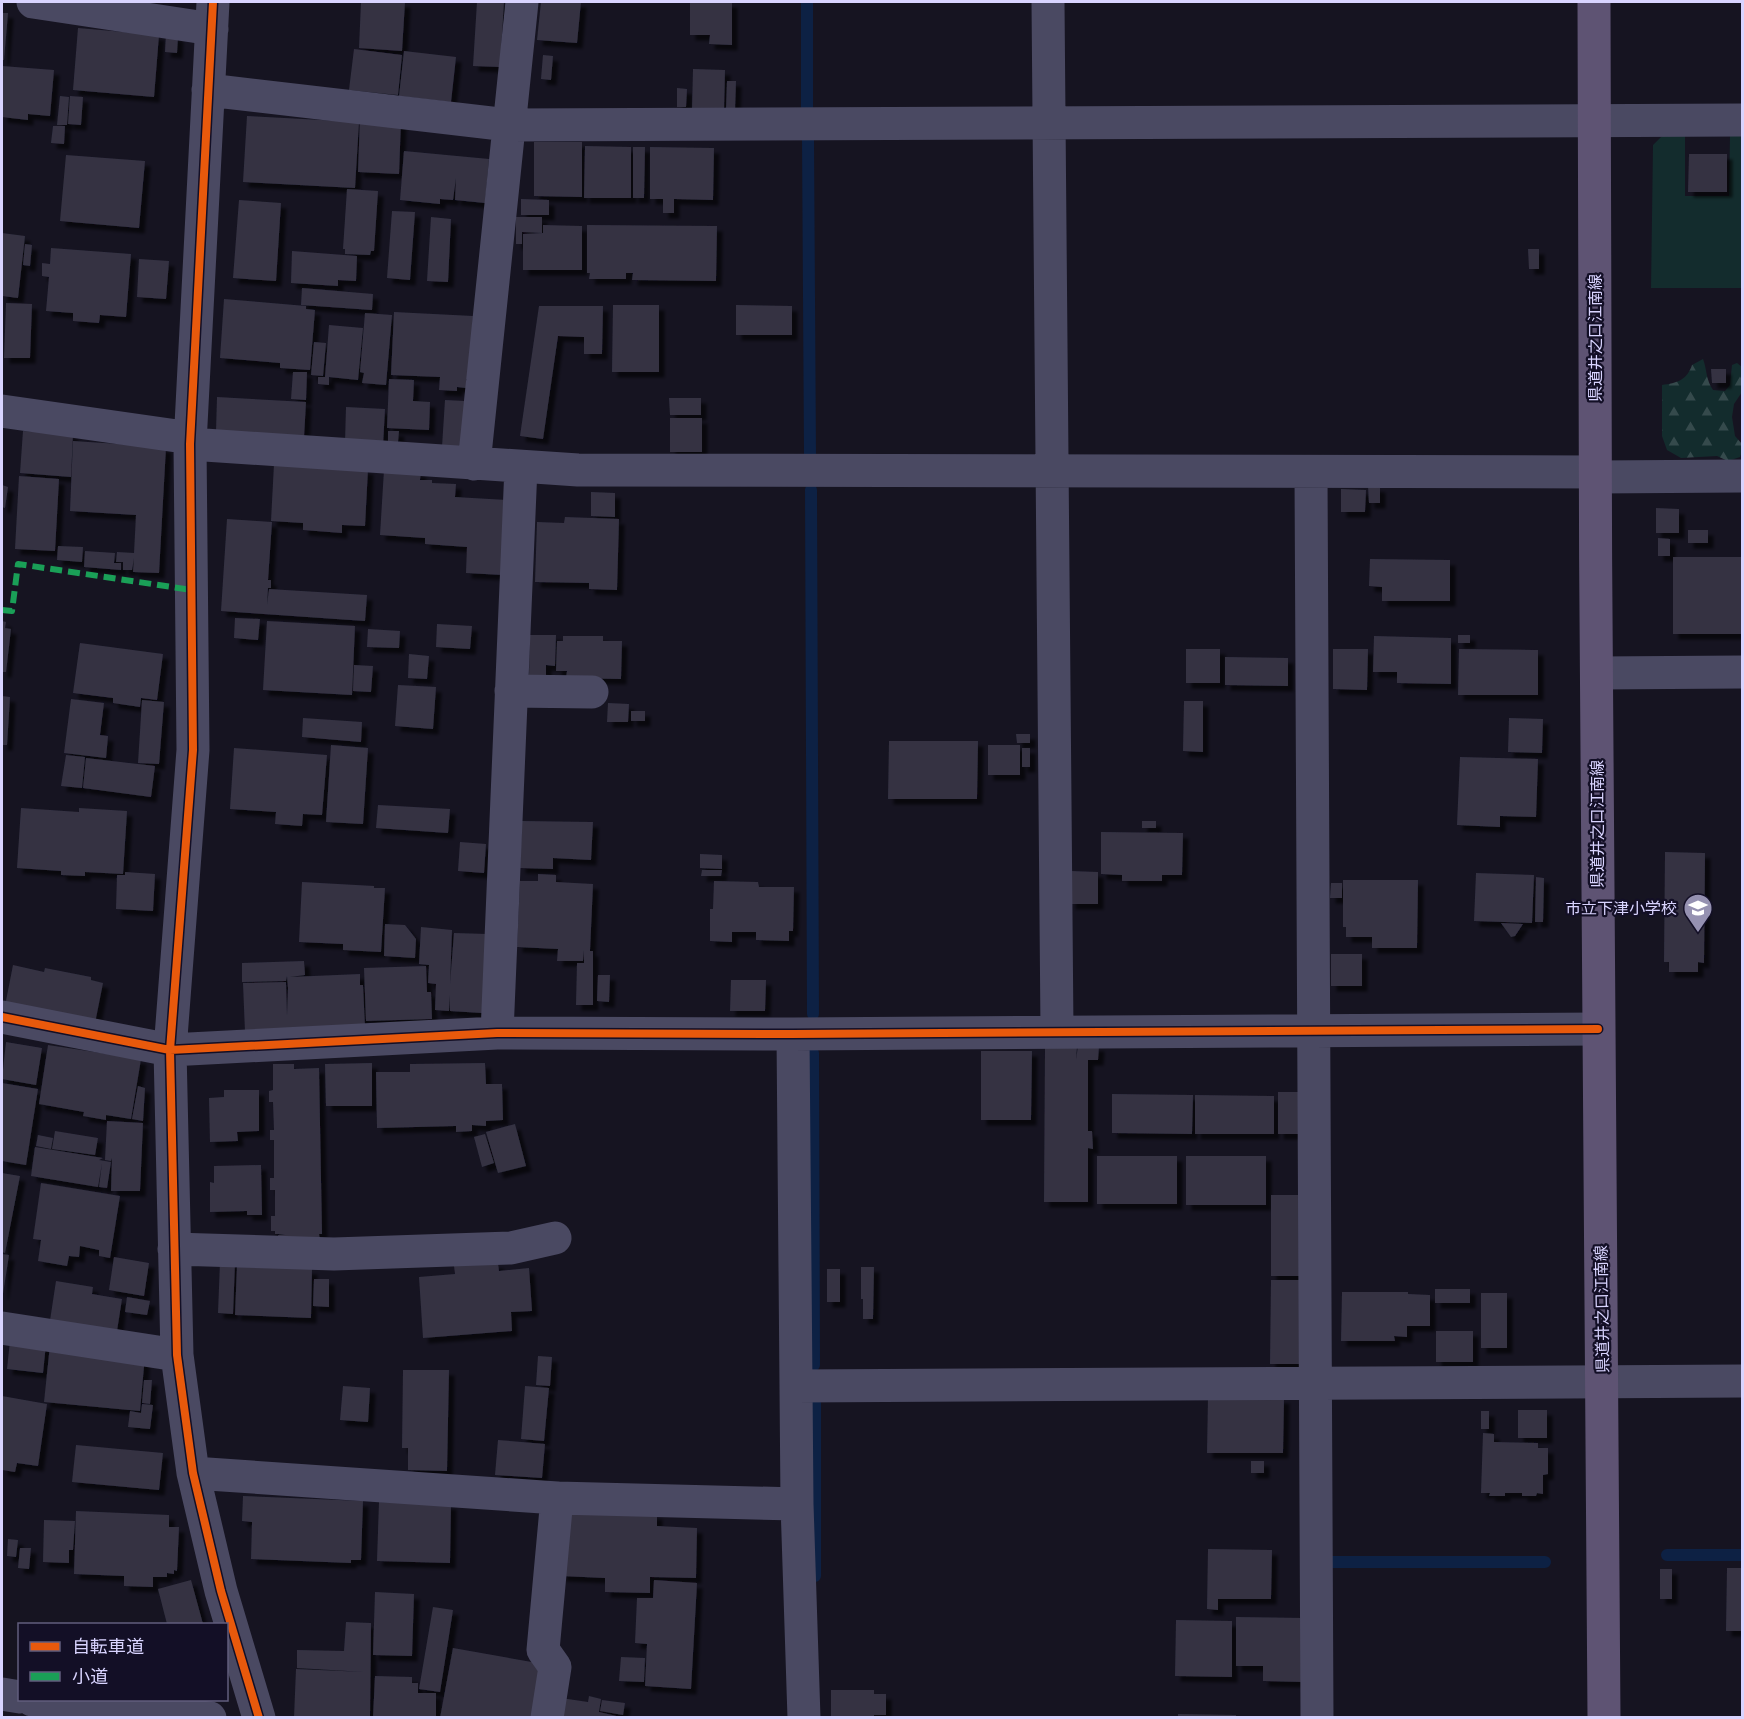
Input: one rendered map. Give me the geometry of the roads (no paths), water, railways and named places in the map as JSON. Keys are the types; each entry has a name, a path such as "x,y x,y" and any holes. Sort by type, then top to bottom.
{"main road":[{"name":"県道井之口江南線","path":"1594,2 1598,1029 1603,1381 1604,1718"}],"street":[{"path":"33,2 212,15 190,441 193,750 170,1050 174,1248 177,1355 193,1473 221,1591 259,1718"},
{"path":"474,464 522,2"},
{"path":"1048,2 1057,1031"},
{"path":"208,90 509,125 1743,120"},
{"path":"2,411 190,441 521,468 1743,476"},
{"path":"497,1034 521,468"},
{"path":"1311,472 1317,1718"},
{"path":"1597,672 1743,672"},
{"path":"511,691 592,693"},
{"path":"2,1017 170,1050 497,1034 1598,1029"},
{"path":"793,1034 797,1504 804,1718"},
{"path":"174,1248 334,1254 511,1248 555,1238"},
{"path":"2,1328 177,1355"},
{"path":"796,1386 1743,1381"},
{"path":"193,1473 557,1498 797,1504"},
{"path":"547,1718 555,1667 543,1650 557,1498"},
{"path":"2,1694 18,1697"},
{"path":"38,1701 210,1718"}],"waterway":[{"path":"807,2 807,112"},
{"path":"808,139 810,455"},
{"path":"811,490 813,1014"},
{"path":"813,1053 814,1365"},
{"path":"815,1403 815,1576"},
{"path":"1667,1555 1742,1555"},
{"path":"1331,1562 1545,1562"}],"place":[{"name":"市立下津小学校","path":"1698,934"}]}
